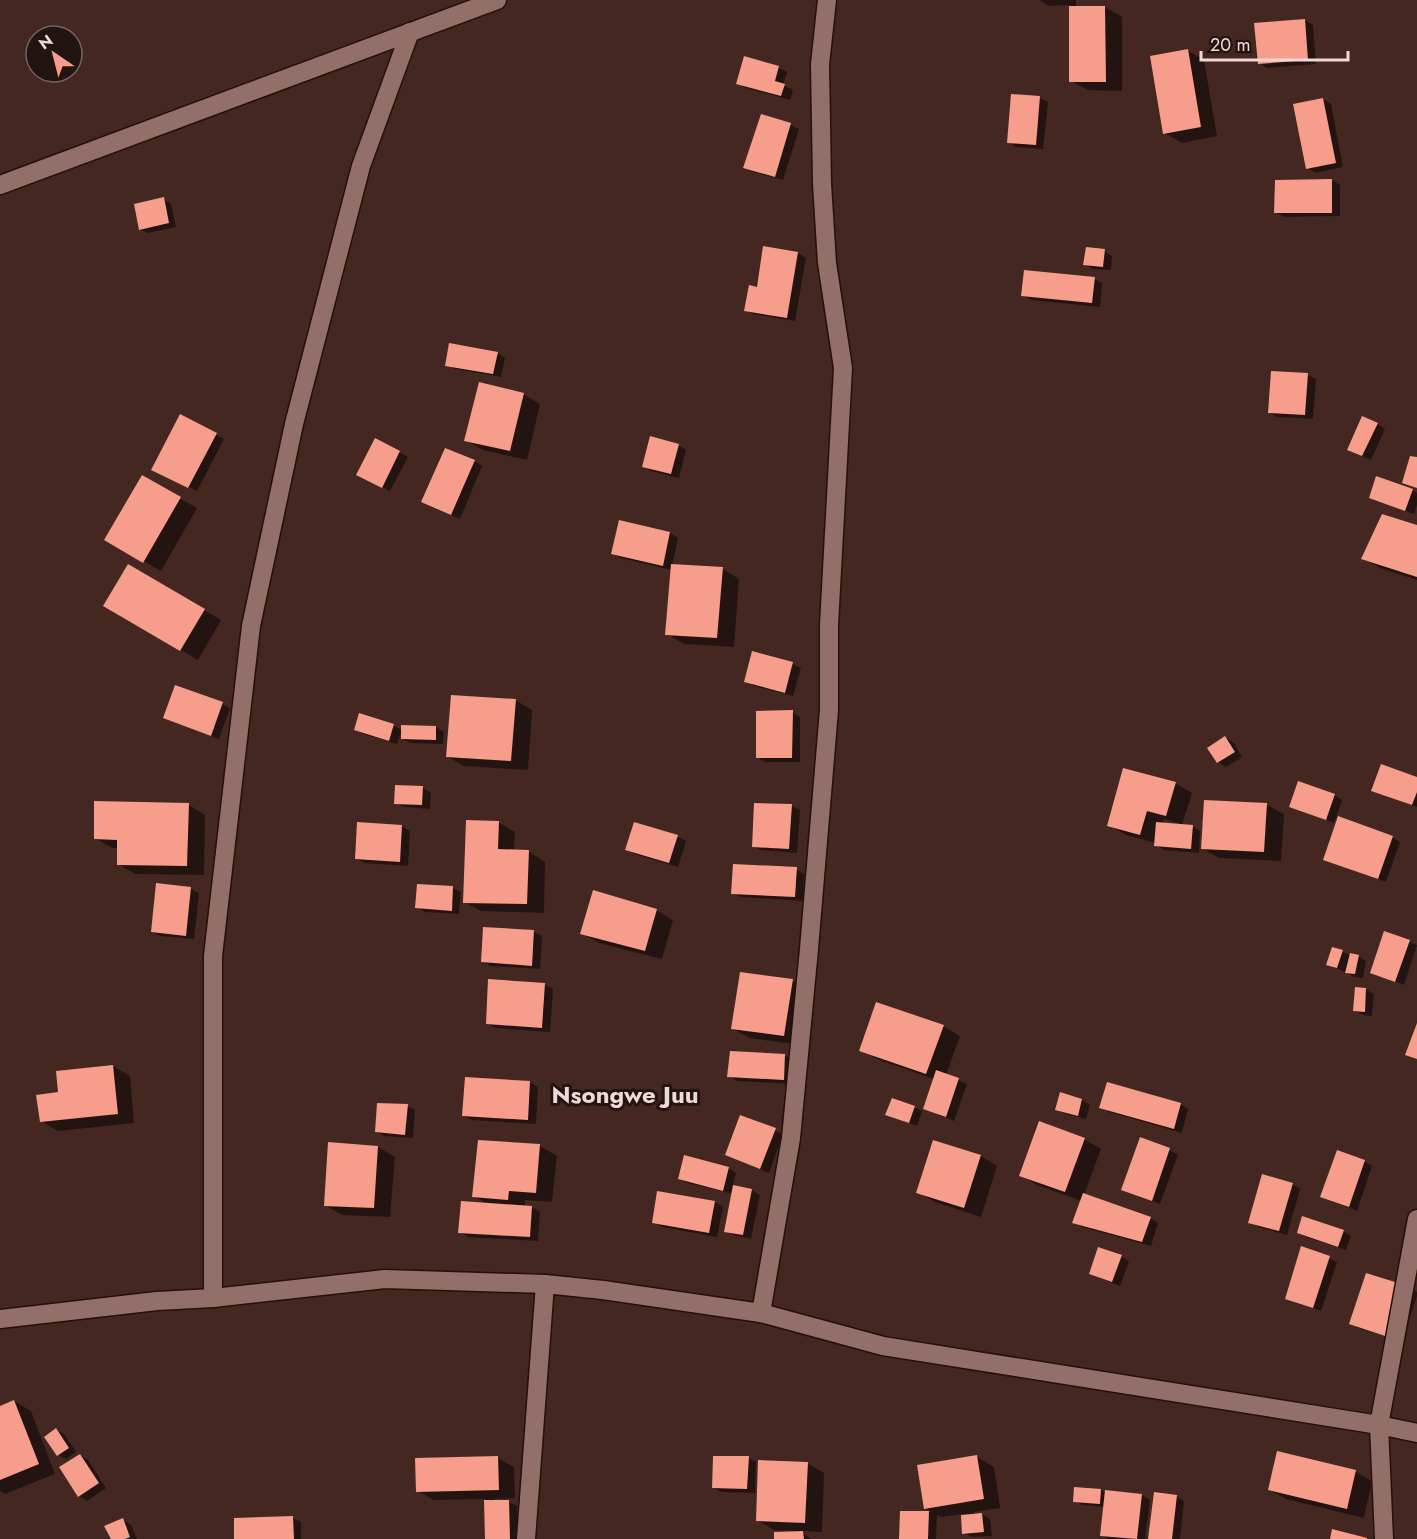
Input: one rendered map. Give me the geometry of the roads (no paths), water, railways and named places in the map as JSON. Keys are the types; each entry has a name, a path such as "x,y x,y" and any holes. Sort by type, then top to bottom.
{"street":[{"path":"0,185 497,0"},
{"path":"761,1313 791,1138 830,710 829,626 843,368 827,263 822,184 820,64 827,0"},
{"path":"213,1298 213,956 251,626 294,424 361,166 410,32"},
{"path":"1384,1539 1379,1425 1417,1220"},
{"path":"0,1319 385,1279 545,1284 761,1313 883,1346 1417,1433"},
{"path":"526,1539 545,1284"}],"district":[{"name":"Nsongwe Juu","path":"625,1094"}]}
